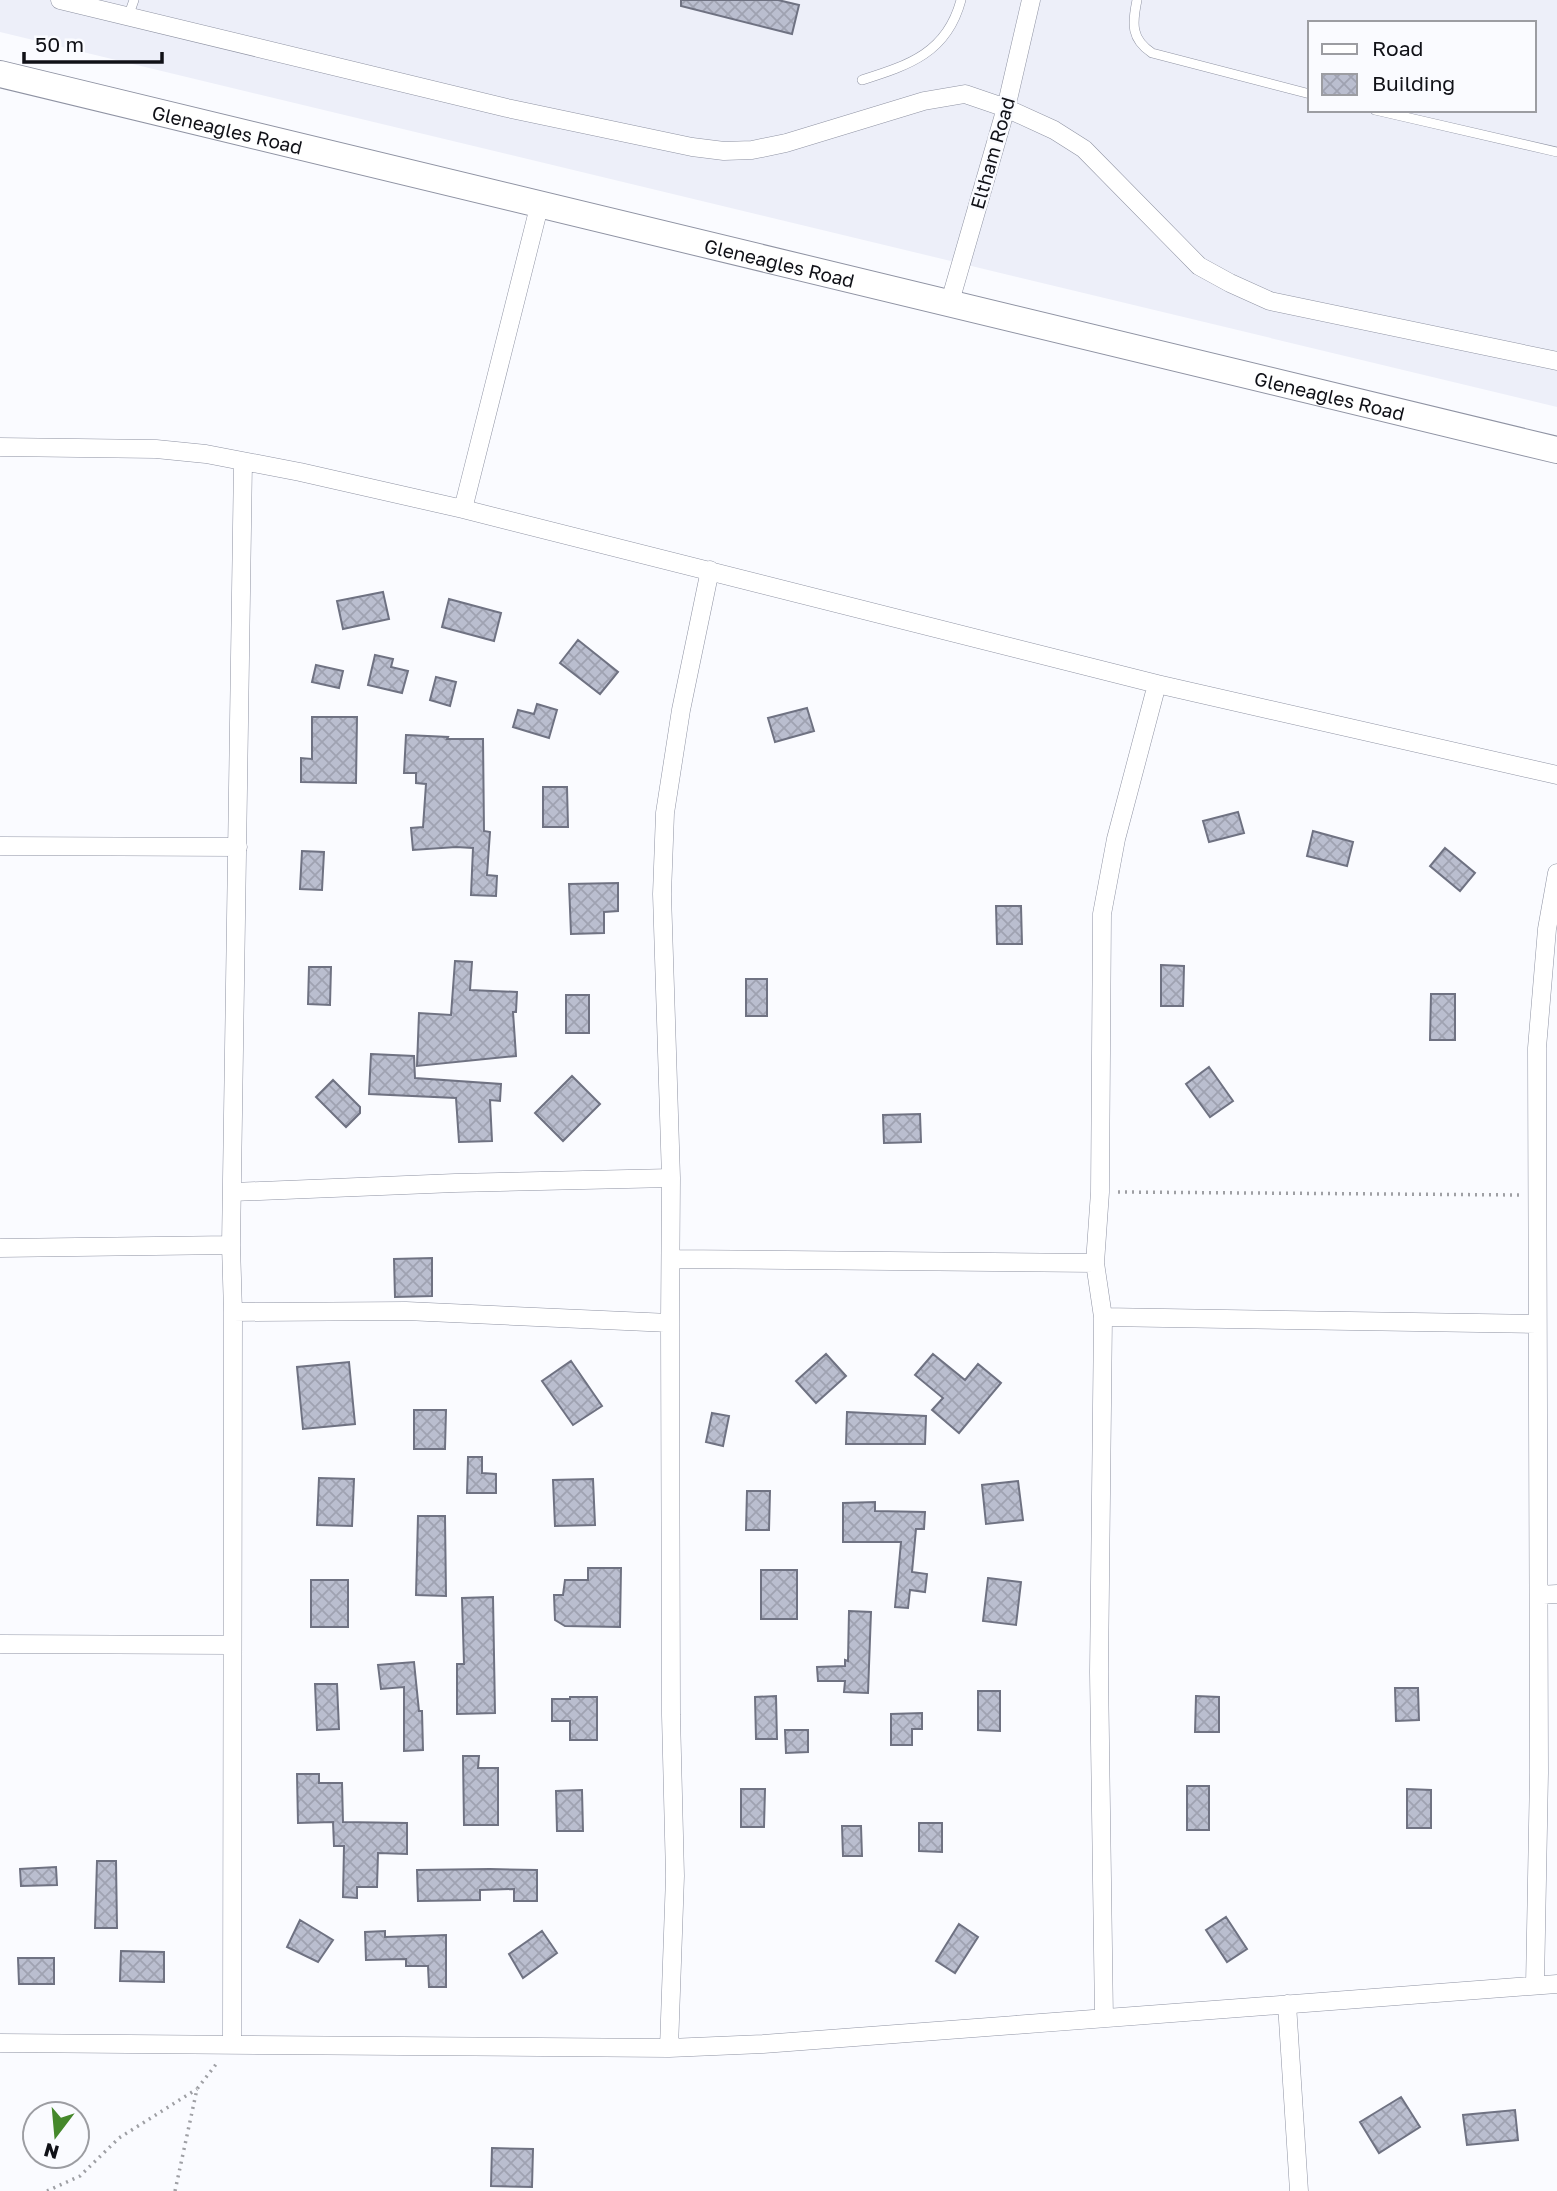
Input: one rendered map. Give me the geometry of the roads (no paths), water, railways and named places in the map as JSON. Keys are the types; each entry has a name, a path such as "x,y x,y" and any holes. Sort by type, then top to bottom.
{"street":[{"path":"60,0 131,9 507,108 692,147 724,151 752,150 786,143 924,101 965,94 1006,108 1054,130 1084,149 1199,266 1230,283 1270,301 1557,361"},
{"name":"Eltham Road","path":"949,305 1006,108 1031,0"},
{"name":"Gleneagles Road","path":"0,74 1557,450"},
{"path":"463,509 540,203"},
{"path":"0,447 156,449 206,454 300,472 710,570 1157,684 1557,775"},
{"path":"232,2045 231,1245 243,462"},
{"path":"669,2048 675,1876 671,1715 672,1259 662,894 665,813 681,710 710,570"},
{"path":"1104,2018 1099,1672 1103,1317 1095,1263 1100,1192 1102,914 1116,839 1157,684"},
{"path":"0,846 238,847"},
{"path":"1535,1985 1539,1773 1548,1595 1536,1324 1537,1048 1547,929 1557,873"},
{"path":"233,1192 671,1178"},
{"path":"0,1248 231,1245"},
{"path":"672,1259 1095,1263"},
{"path":"233,1312 406,1311 670,1324"},
{"path":"1103,1317 1536,1324"},
{"path":"0,1644 231,1645"},
{"path":"0,2043 669,2048 763,2044 1557,1984"},
{"path":"1287,2004 1299,2191"}],"lane":[{"path":"862,80 903,67 928,52 947,34 961,0"},
{"path":"1137,0 1134,30 1139,44 1152,53 1308,93"},
{"path":"1384,112 1557,152"}]}
